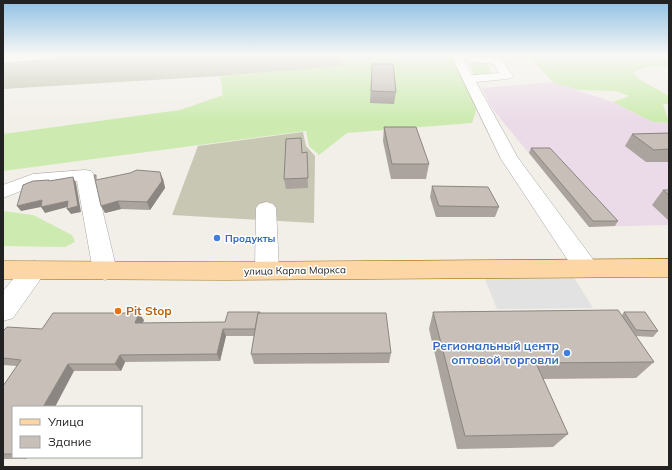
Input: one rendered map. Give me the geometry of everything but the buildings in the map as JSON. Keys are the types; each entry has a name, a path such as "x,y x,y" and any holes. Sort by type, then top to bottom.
{"main road":[{"name":"улица Карла Маркса","path":"3,270 105,271 669,268"}],"street":[{"path":"468,77 510,159 586,268"},
{"path":"470,80 498,77"},
{"path":"3,192 32,180 85,175 105,271"},
{"path":"266,208 267,270"},
{"path":"3,310 35,270"}],"shaded area":[{"path":"3,77 204,77 3,89"},
{"path":"552,82 613,102 653,122 669,123 669,225 589,227 491,107 482,88"},
{"path":"303,132 306,146 315,156 314,223 172,215 198,146"},
{"path":"568,268 593,308 497,309 481,269"}],"green space":[{"path":"220,77 461,77 477,107 472,123 347,133 319,155 309,146 306,131 3,171 3,134 180,110 223,95"},
{"path":"548,77 637,77 669,96 669,104 663,104 669,123 653,122 613,102 629,96 616,91 579,90 554,83"},
{"path":"3,211 33,215 72,235 75,242 65,247 3,246"}],"place":[{"name":"Продукты","path":"217,238"},
{"name":"Pit Stop","path":"118,311"},
{"name":"Региональный центр оптовой торговли","path":"567,353"}]}
